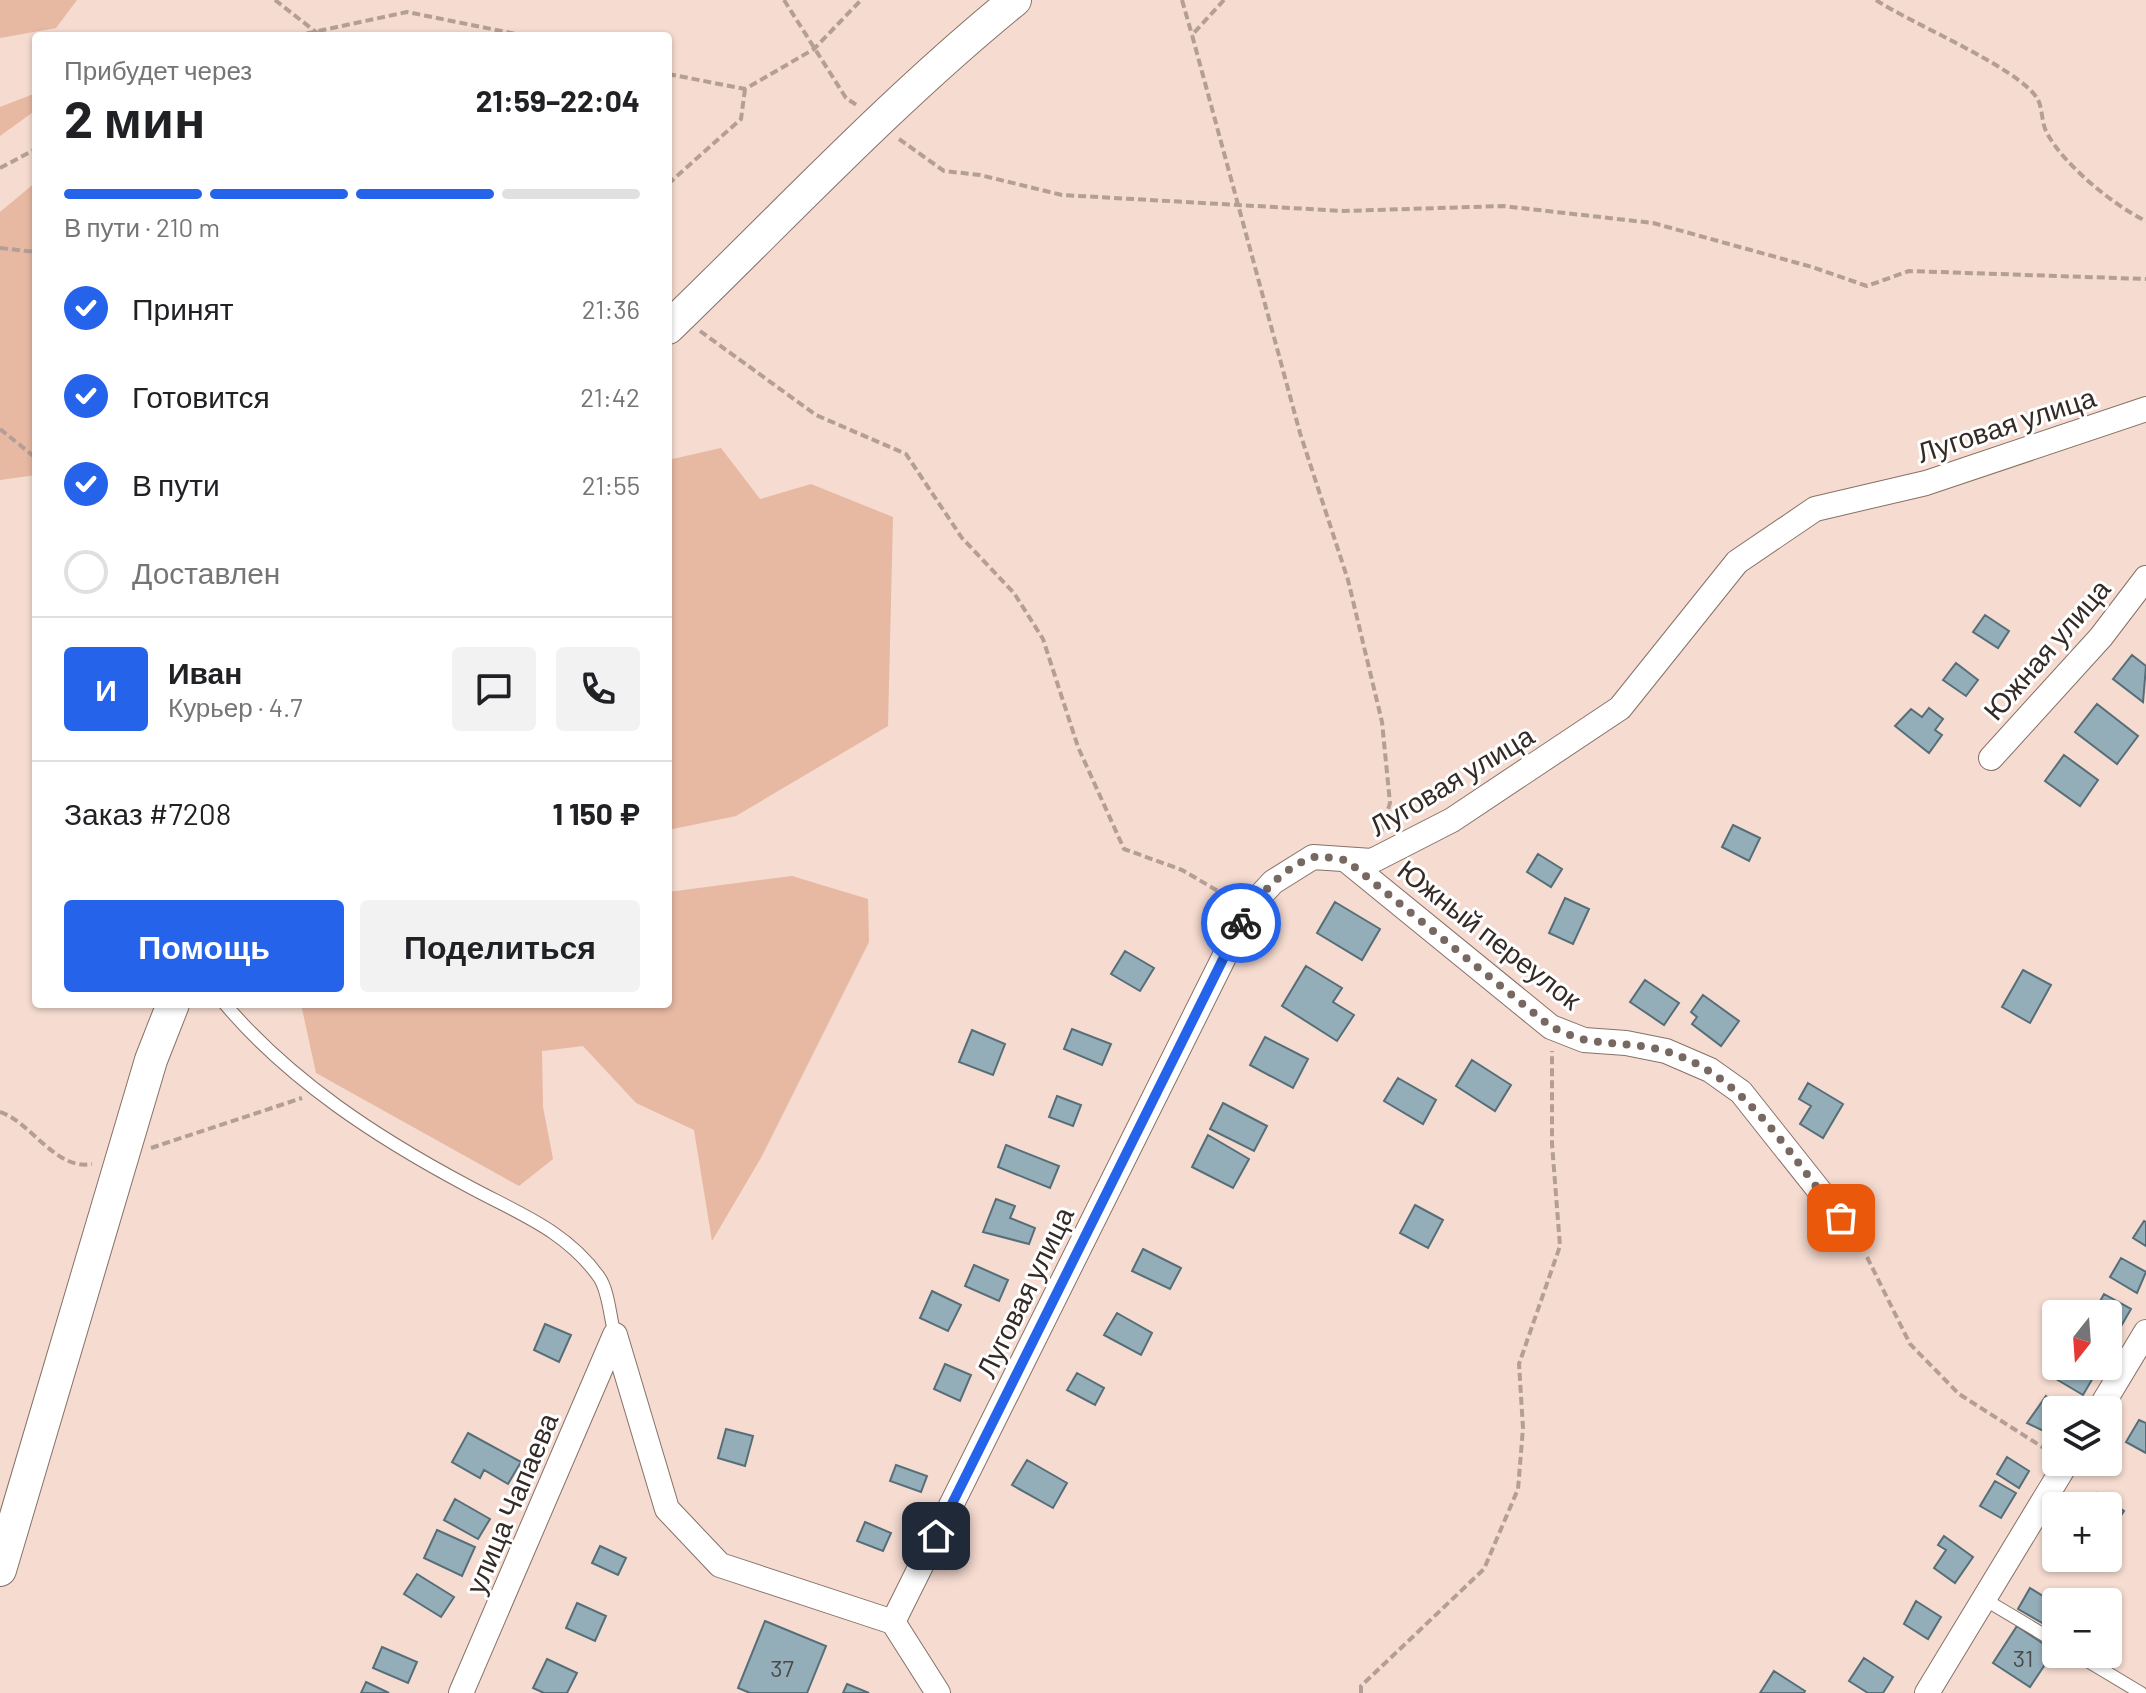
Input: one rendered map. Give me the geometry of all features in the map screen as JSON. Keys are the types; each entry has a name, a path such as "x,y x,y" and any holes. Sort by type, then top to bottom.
{"street":[{"path":"674,322 971,36 1015,0"},
{"name":"Луговая улица","path":"893,1622 1248,909 1273,882 1313,857 1372,861 1452,820 1620,708 1737,562 1815,509 1926,483 2146,409"},
{"name":"Южная улица","path":"1991,758 2101,637 2146,578"},
{"name":"Южный переулок","path":"1346,860 1551,1027 1584,1040 1626,1043 1666,1051 1710,1070 1741,1092 1857,1238"},
{"path":"0,1570 151,1060 171,1008"},
{"path":"2107,1396 2146,1332"},
{"path":"615,1335 667,1509 720,1565 893,1622 938,1693"},
{"name":"улица Чапаева","path":"461,1693 615,1335"},
{"path":"1927,1693 2059,1476"}],"lane":[{"path":"228,1008 254,1038 348,1114 466,1185 546,1225 601,1279 615,1335"},
{"path":"1984,1599 2042,1634"},
{"path":"2099,1668 2141,1693"}],"path":[{"path":"275,0 316,32"},
{"path":"784,0 846,98 944,171 980,175 1062,195 1344,211 1503,206 1653,223 1812,267 1867,286 1909,271 2146,279"},
{"path":"672,75 745,89 814,49 861,0"},
{"path":"1182,0 1300,433 1348,580 1382,722 1390,803 1372,861"},
{"path":"1192,35 1224,0"},
{"path":"1876,0 1908,21 2000,67 2037,98 2047,133 2090,184 2146,221"},
{"path":"308,32 407,12 506,32"},
{"path":"672,180 741,119 745,89"},
{"path":"0,168 32,151"},
{"path":"0,248 32,252"},
{"path":"674,322 816,415 906,454 962,538 979,560 1014,593 1043,639 1078,747 1124,849 1182,870 1248,909"},
{"path":"0,429 32,455"},
{"path":"1361,1693 1361,1686 1484,1569 1518,1489 1523,1428 1519,1364 1560,1246 1552,1144 1551,1027"},
{"path":"1857,1238 1910,1344 1959,1394 2042,1447"}],"shaded area":[{"path":"0,0 77,0 56,28 0,38"},
{"path":"32,95 32,113 0,136 0,107"},
{"path":"32,185 32,476 0,480 0,212"},
{"path":"721,448 760,499 811,484 893,517 888,726 736,816 672,829 672,459"},
{"path":"792,876 868,899 869,942 762,1156 712,1241 694,1130 636,1103 583,1046 542,1051 543,1107 553,1159 519,1186 316,1073 302,1008 672,1008 672,891"}],"building":[{"path":"1985,615 2009,631 1998,648 1973,632"},
{"path":"2132,655 2146,666 2143,702 2113,679"},
{"path":"1956,663 1978,680 1966,696 1943,680"},
{"path":"2097,704 2138,736 2117,764 2075,732"},
{"path":"1929,708 1943,719 1935,730 1942,735 1929,753 1895,726 1911,709 1922,717"},
{"path":"2064,755 2098,780 2080,806 2045,781"},
{"path":"1733,825 1760,838 1749,861 1722,847"},
{"path":"1538,854 1562,869 1551,887 1527,872"},
{"path":"1565,898 1589,909 1573,944 1549,933"},
{"path":"1335,902 1380,929 1362,960 1317,933"},
{"path":"1125,951 1154,968 1140,991 1111,974"},
{"path":"1306,966 1342,988 1333,1002 1354,1015 1337,1041 1282,1006"},
{"path":"2023,970 2051,985 2030,1023 2002,1007"},
{"path":"1645,980 1679,1003 1664,1025 1630,1002"},
{"path":"1703,995 1739,1021 1721,1046 1692,1024 1697,1017 1691,1012"},
{"path":"1072,1029 1111,1044 1102,1065 1064,1049"},
{"path":"972,1030 1005,1044 993,1075 959,1062"},
{"path":"1265,1037 1308,1059 1293,1088 1250,1065"},
{"path":"1472,1060 1511,1085 1495,1111 1456,1086"},
{"path":"1398,1078 1436,1100 1423,1124 1384,1101"},
{"path":"1808,1083 1843,1104 1823,1138 1800,1124 1811,1106 1799,1099"},
{"path":"1057,1096 1081,1105 1073,1126 1049,1117"},
{"path":"1223,1103 1267,1126 1254,1151 1210,1129"},
{"path":"1208,1135 1249,1159 1233,1188 1192,1167"},
{"path":"1006,1145 1059,1166 1050,1188 998,1167"},
{"path":"996,1199 1015,1206 1010,1218 1035,1228 1029,1244 983,1232"},
{"path":"1415,1205 1443,1220 1428,1248 1400,1233"},
{"path":"2146,1222 2146,1246 2133,1238"},
{"path":"1143,1249 1181,1268 1170,1289 1132,1271"},
{"path":"2121,1258 2146,1272 2137,1293 2110,1277"},
{"path":"974,1265 1008,1280 999,1301 965,1286"},
{"path":"932,1291 961,1305 948,1331 920,1318"},
{"path":"2104,1294 2115,1300 2101,1300"},
{"path":"2122,1304 2131,1309 2122,1325"},
{"path":"1117,1313 1152,1333 1141,1355 1104,1335"},
{"path":"545,1324 571,1335 559,1362 534,1350"},
{"path":"945,1364 971,1375 960,1401 934,1389"},
{"path":"1077,1373 1104,1388 1095,1405 1067,1390"},
{"path":"2058,1380 2092,1380 2083,1395"},
{"path":"2042,1402 2042,1430 2027,1423"},
{"path":"2139,1420 2146,1423 2146,1453 2126,1442"},
{"path":"726,1429 753,1436 745,1466 718,1458"},
{"path":"468,1433 521,1462 508,1484 484,1470 480,1478 452,1462"},
{"path":"2007,1457 2029,1471 2019,1488 1997,1474"},
{"path":"1027,1460 1067,1483 1053,1508 1012,1485"},
{"path":"896,1465 927,1476 921,1492 890,1481"},
{"path":"1995,1481 2016,1493 2001,1518 1980,1506"},
{"path":"455,1499 490,1519 478,1539 444,1520"},
{"path":"865,1522 891,1533 883,1551 857,1541"},
{"path":"437,1530 475,1547 462,1576 424,1558"},
{"path":"1944,1536 1973,1557 1955,1583 1934,1568 1946,1550 1938,1545"},
{"path":"600,1546 626,1558 618,1575 592,1563"},
{"path":"417,1574 454,1597 441,1617 404,1594"},
{"path":"2030,1588 2042,1595 2042,1623 2018,1609"},
{"path":"1916,1601 1941,1617 1928,1639 1904,1624"},
{"path":"577,1603 606,1616 595,1641 566,1628"},
{"path":"765,1621 826,1646 807,1693 750,1693 738,1688"},
{"path":"2017,1626 2042,1643 2043,1668 2030,1687 1993,1663"},
{"path":"382,1647 417,1662 408,1683 373,1668"},
{"path":"1864,1658 1893,1677 1883,1693 1868,1693 1849,1681"},
{"path":"547,1659 577,1673 567,1693 544,1693 533,1688"},
{"path":"1774,1671 1805,1691 1804,1693 1760,1693"},
{"path":"366,1682 389,1693 361,1693"},
{"path":"847,1684 869,1693 843,1693"}],"way so far":[{"path":"1241,923 1248,909 1273,882 1313,857 1346,860 1551,1027 1584,1040 1626,1043 1666,1051 1710,1070 1741,1092 1841,1218"}],"route":[{"path":"936,1536 1241,923"}]}
